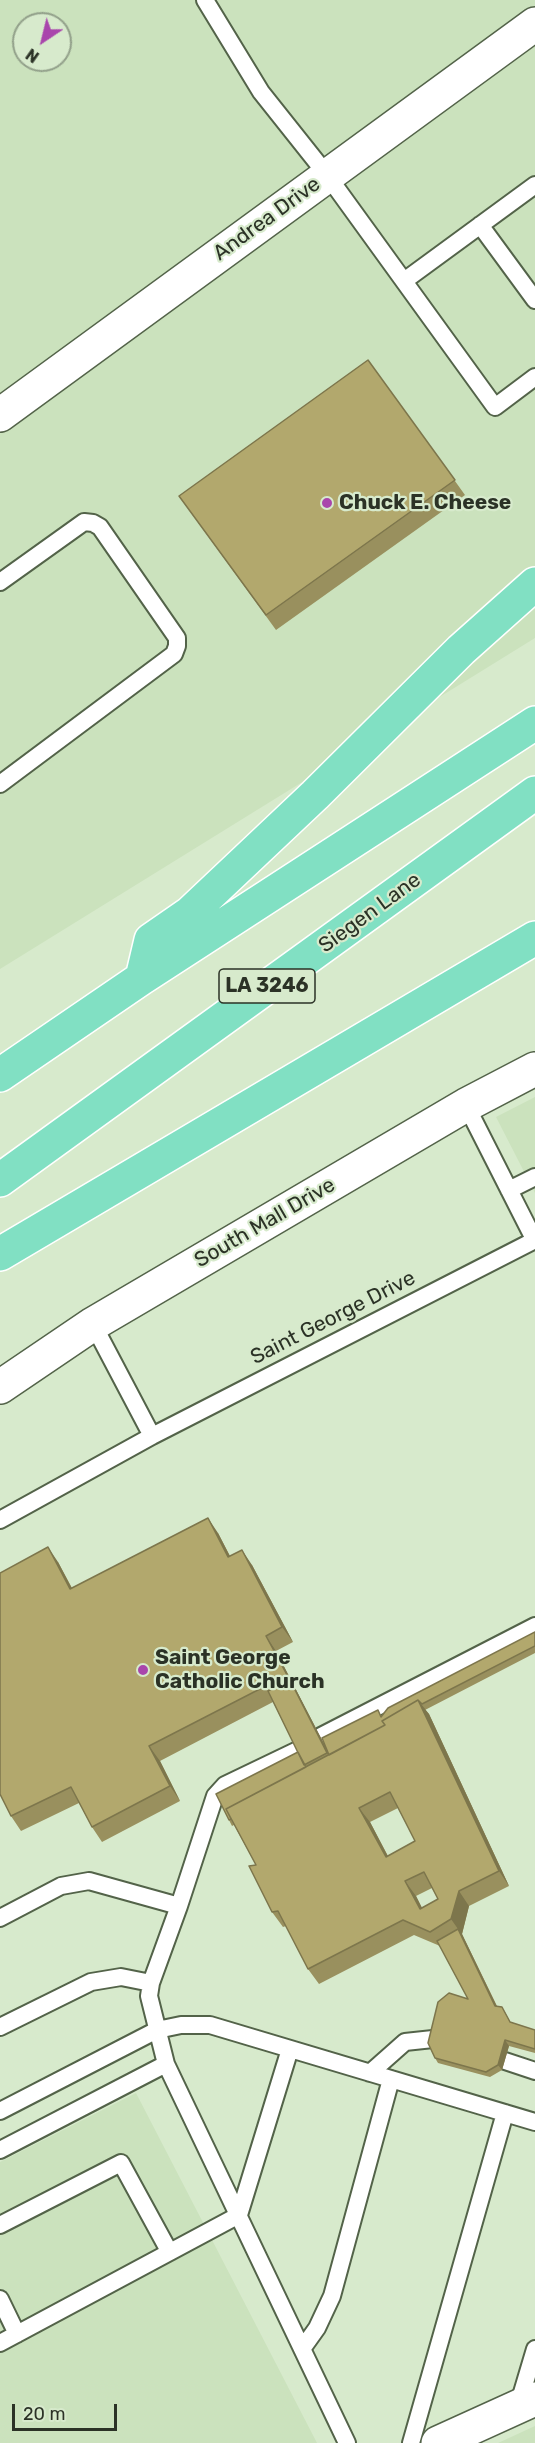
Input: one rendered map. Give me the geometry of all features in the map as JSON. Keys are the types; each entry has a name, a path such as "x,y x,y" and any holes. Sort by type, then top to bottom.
{"main road":[{"path":"142,978 151,940 190,913 315,795 461,650 535,584"},
{"path":"0,1076 142,978 535,723"},
{"name":"Siegen Lane","path":"0,1180 535,793"},
{"path":"0,1254 535,938"}],"street":[{"name":"Andrea Drive","path":"0,415 535,24"},
{"name":"South Mall Drive","path":"0,1387 93,1324 466,1105 535,1069"},
{"path":"438,2443 484,2432 526,2403"}],"lane":[{"path":"205,0 261,92 327,175 495,407 535,377"},
{"path":"404,281 535,185"},
{"path":"480,225 535,300"},
{"path":"0,784 174,654 177,646 177,638 100,527 93,523 84,522 2,578"},
{"path":"466,1105 535,1240"},
{"path":"509,1190 535,1177"},
{"name":"Saint George Drive","path":"0,1520 152,1436 535,1240"},
{"path":"93,1324 152,1436"},
{"path":"321,1736 535,1626"},
{"path":"300,1749 225,1785 215,1796 151,1983 149,1996 166,2064 347,2443"},
{"path":"0,1918 61,1886 89,1881 179,1906"},
{"path":"0,2027 91,1982 121,1977 151,1983"},
{"path":"0,2111 157,2030 181,2025 210,2025 535,2122"},
{"path":"370,2073 405,2042 433,2039"},
{"path":"0,2343 239,2215 290,2049"},
{"path":"505,2061 535,2071"},
{"path":"0,2150 166,2064"},
{"path":"302,2349 316,2328 332,2296 391,2079"},
{"path":"411,2443 505,2113"},
{"path":"0,2225 121,2163 169,2251"},
{"path":"0,2299 17,2334"},
{"path":"526,2403 535,2349"}],"shaded area":[{"path":"0,0 535,0 535,638 0,969"},
{"path":"535,1097 535,1193 496,1117"},
{"path":"136,2093 317,2443 0,2443 0,2162"},
{"path":"535,2426 535,2443 498,2443"}],"building":[{"name":"Chuck E. Cheese","path":"368,360 455,480 266,615 179,496"},
{"name":"Saint George Catholic Church","path":"208,1518 228,1557 242,1550 282,1627 266,1636 287,1675 149,1746 170,1786 92,1827 71,1787 11,1816 0,1794 0,1573 48,1547 70,1589"},
{"path":"535,1632 535,1646 422,1704 418,1700 382,1721 385,1725 329,1755 322,1738 378,1710 381,1717 388,1708"},
{"path":"290,1680 327,1753 304,1765 268,1691"},
{"path":"418,1700 499,1871 459,1891 451,1919 430,1932 403,1920 308,1969 278,1911 272,1912 249,1866 256,1865 226,1809 385,1725 382,1721","holes":["390,1792 415,1841 386,1857 359,1808","424,1872 438,1899 420,1909 405,1881"]},
{"path":"298,1752 306,1767 226,1809 231,1819 229,1820 216,1794"},
{"path":"458,1929 495,2006 502,2007 510,2022 535,2030 535,2049 505,2040 498,2065 486,2072 435,2058 428,2043 438,2002 449,1993 468,1999 437,1941"}],"place":[{"name":"Chuck E. Cheese","path":"327,503"},
{"name":"Saint George Catholic Church","path":"143,1670"}]}
